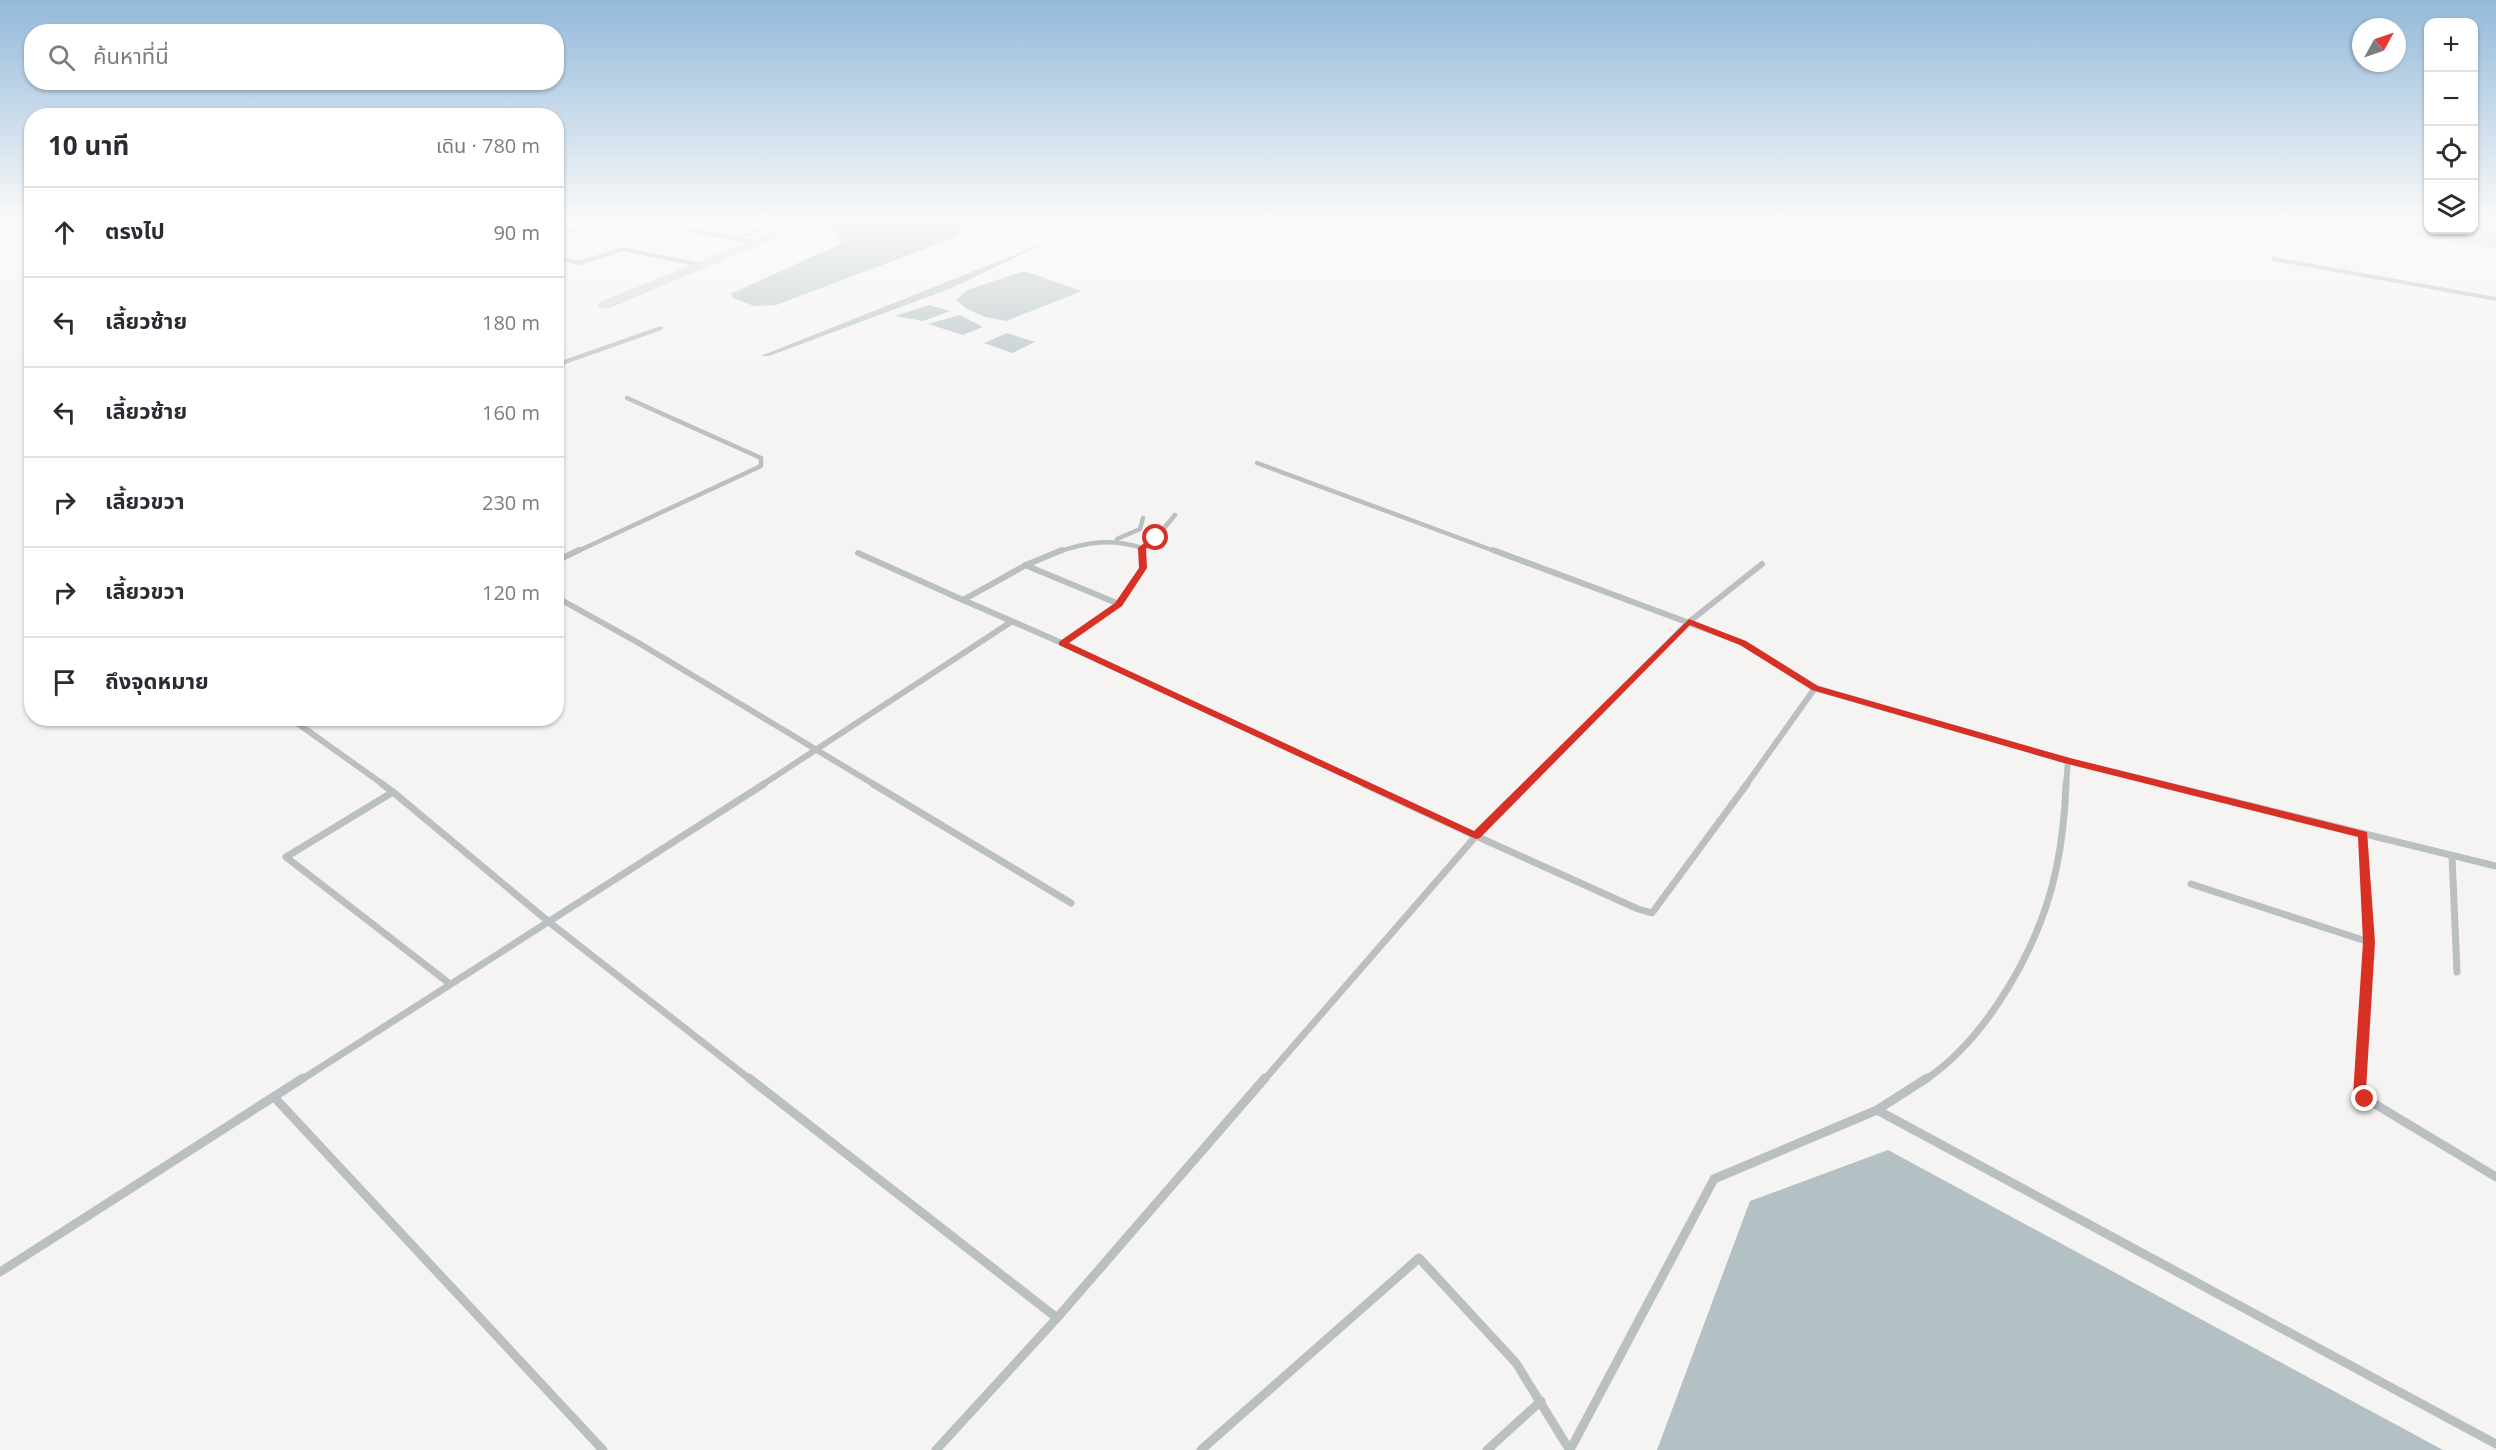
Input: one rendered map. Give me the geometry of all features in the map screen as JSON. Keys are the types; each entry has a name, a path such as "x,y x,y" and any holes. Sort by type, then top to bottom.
{"street":[{"path":"605,304 648,287"},
{"path":"2427,287 2496,299"},
{"path":"564,362 661,328"},
{"path":"564,557 761,466 761,458 627,398"},
{"path":"1257,463 1743,643 1815,688 2068,761 2496,866"},
{"path":"1142,548 1156,538 1174,515"},
{"path":"963,600 1024,565 1068,548 1116,539 1140,529 1143,518"},
{"path":"1116,539 1142,548"},
{"path":"1062,644 1119,604 1143,568 1142,548"},
{"path":"858,553 1062,644 1476,836 1638,909 1652,913 1710,837 1815,688"},
{"path":"936,1450 1057,1318 1476,836 1689,622 1761,564"},
{"path":"1024,565 1119,604"},
{"path":"564,601 637,642 1071,903"},
{"path":"0,1272 549,922 1011,622"},
{"path":"301,726 393,792 549,922 1057,1318"},
{"path":"1570,1450 1714,1179 1877,1110 1951,1060 1997,1003 2022,964 2046,906 2061,844 2068,761"},
{"path":"393,792 286,857 450,984"},
{"path":"2364,834 2369,942 2360,1095 2496,1177"},
{"path":"2452,856 2457,972"},
{"path":"2191,884 2369,942"},
{"path":"275,1098 603,1450"},
{"path":"1877,1110 2496,1444"},
{"path":"1201,1450 1419,1258 1516,1364 1570,1450"},
{"path":"1486,1450 1541,1401"}],"shaded area":[{"path":"747,287 825,287 776,305 754,306 733,298 731,294"},
{"path":"935,287 955,287 769,356 761,356"},
{"path":"977,287 1069,287 1082,291 1006,321 985,317 967,309 956,300 967,290"},
{"path":"929,305 951,311 923,321 895,316"},
{"path":"960,315 983,327 963,335 928,324"},
{"path":"1007,333 1035,342 1012,353 984,343"},
{"path":"1888,1150 2443,1450 1657,1450 1750,1201"}],"route":[{"path":"1156,538 1142,548 1143,568 1119,604 1062,644 1476,836 1689,622 1743,643 1815,688 2068,761 2364,834 2369,942 2360,1095 2365,1099"}]}
